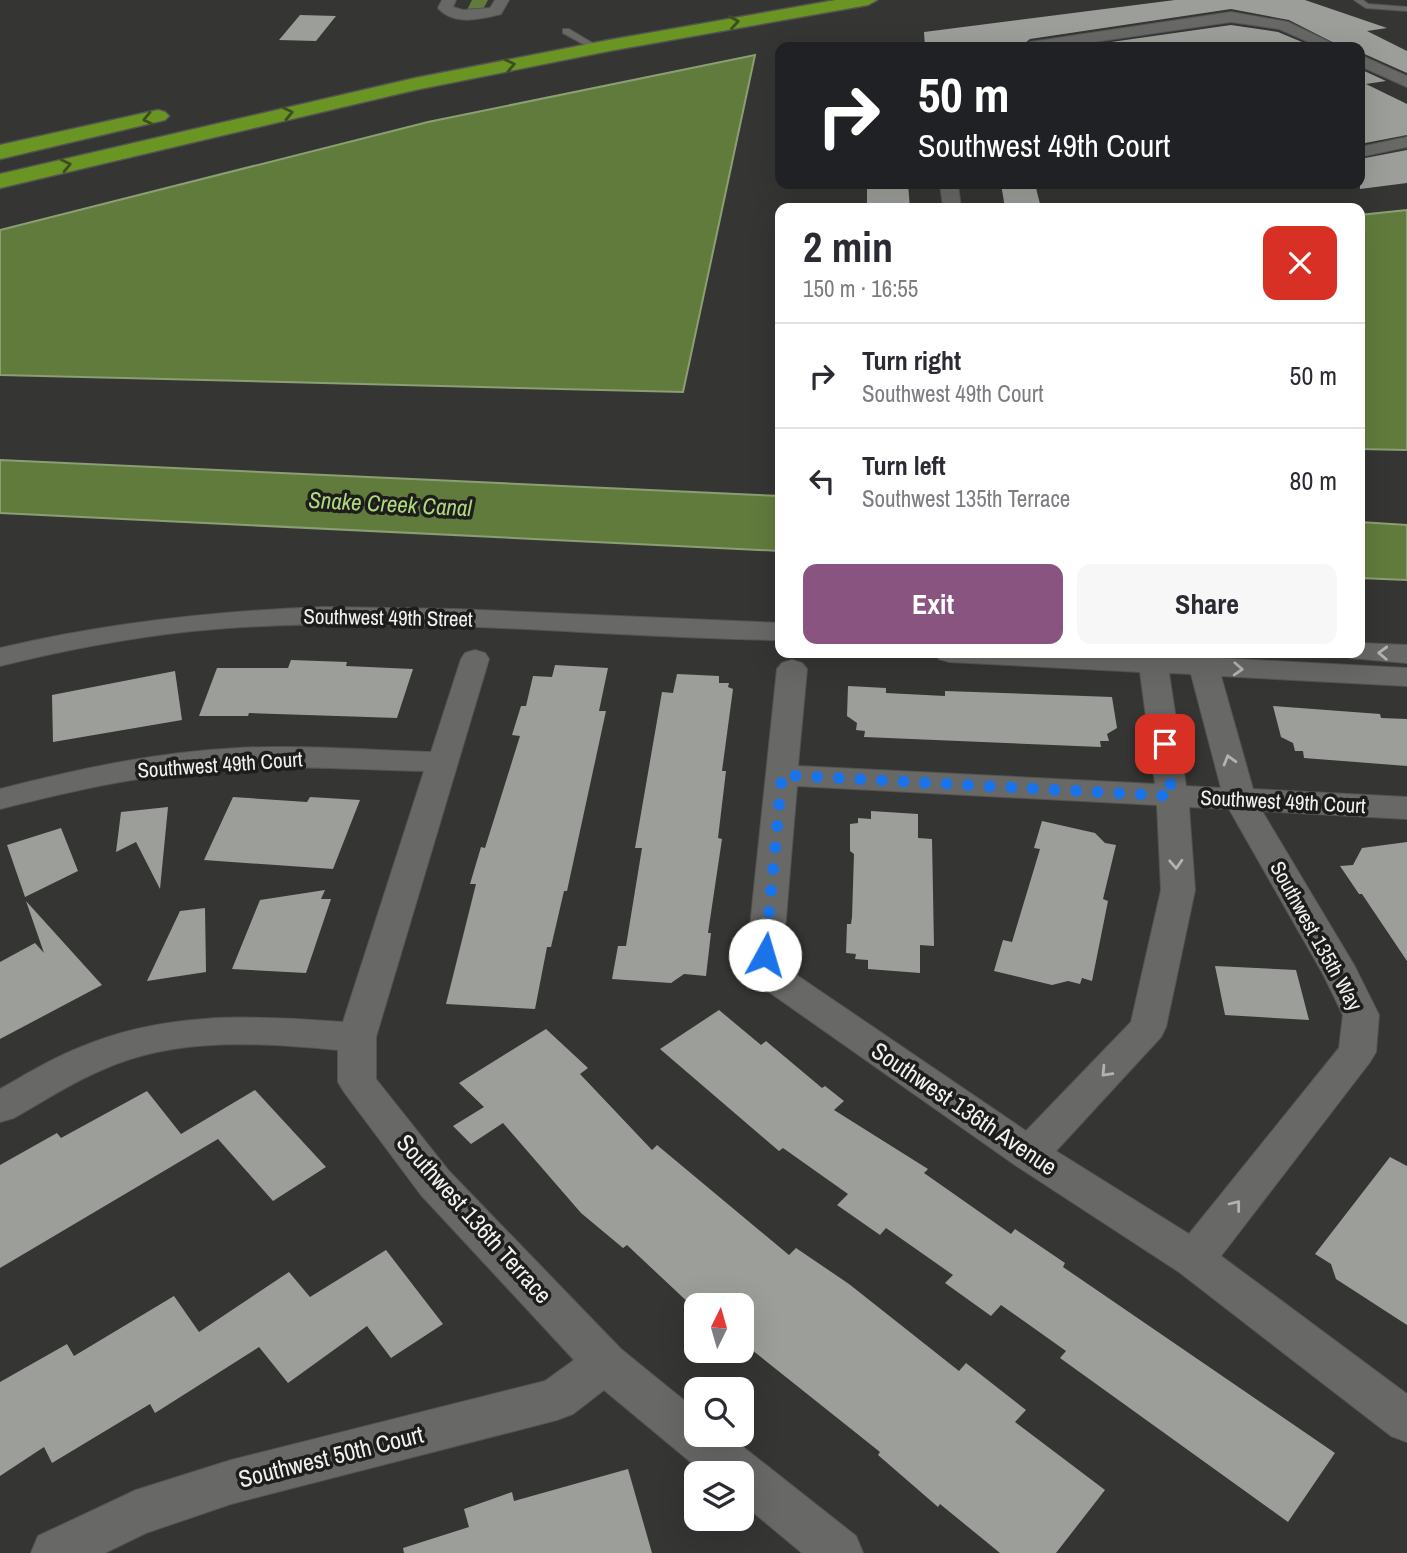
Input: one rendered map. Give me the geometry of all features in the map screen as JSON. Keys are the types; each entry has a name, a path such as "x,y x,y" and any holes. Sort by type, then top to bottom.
{"highway":[{"path":"0,181 351,98 597,48 867,0"},
{"path":"560,33 600,25"},
{"path":"0,152 171,113"}],"street":[{"path":"449,0 445,8 452,14 473,15 496,11 502,0"},
{"path":"1061,42 1211,18 1251,18 1283,25 1321,42"},
{"path":"1365,62 1407,82"},
{"path":"1365,151 1407,142"},
{"name":"Southwest 49th Street","path":"0,657 108,632 226,618 352,615 775,632"},
{"path":"1365,652 1407,654"},
{"path":"1119,658 1202,660 1407,677"},
{"name":"Southwest 136th Terrace","path":"475,659 357,1037 357,1082 435,1183 605,1363 726,1461"},
{"path":"1028,1154 1148,1027 1178,890 1172,796 1153,659"},
{"name":"Southwest 135th Way","path":"1194,1259 1357,1052 1361,1015 1341,974 1240,800 1202,660"},
{"name":"Southwest 136th Avenue","path":"792,669 765,955 782,983 1028,1154 1194,1259 1407,1421"},
{"name":"Southwest 49th Court","path":"0,799 67,781 170,764 272,757 442,762"},
{"name":"Southwest 49th Court","path":"782,775 1407,808"},
{"path":"0,1107 102,1053 173,1032 234,1028 357,1037"},
{"name":"Southwest 50th Court","path":"55,1553 136,1513 231,1482 557,1399 605,1363"},
{"name":"Southwest 136th Terrace","path":"754,1484 839,1553"}],"lane":[{"path":"1358,0 1366,6 1407,9"},
{"path":"560,33 597,48"}],"water":[{"path":"755,55 683,392 0,375 0,230 428,122"},
{"path":"1407,210 1407,450 1365,449 1365,214"},
{"name":"Snake Creek Canal","path":"0,460 775,496 775,551 0,513"},
{"path":"1365,522 1407,525 1407,580 1365,578"}],"building":[{"path":"1175,0 1305,0 1387,28 1367,31 1407,51 1407,73 1365,54 1365,42 1332,42 1289,20 1231,9 1030,39 1026,42 925,42 924,32"},
{"path":"300,15 336,16 316,41 279,40"},
{"path":"1231,25 1278,32 1302,42 1111,42"},
{"path":"1365,71 1386,81 1366,84 1407,104 1407,135 1365,143"},
{"path":"1407,150 1407,183 1365,188 1365,158"},
{"path":"867,189 908,189 910,203 867,203"},
{"path":"1002,189 1036,189 1040,203 1004,203"},
{"path":"291,660 347,662 346,666 413,669 397,718 249,713 248,716 199,716 217,668 288,668"},
{"path":"555,665 608,668 599,711 606,711 567,891 564,891 551,947 547,947 535,1009 446,1004 476,884 470,884 481,847 485,848 520,736 512,735 521,706 526,706 533,676 552,677"},
{"path":"175,671 182,720 53,742 52,695"},
{"path":"677,674 719,676 719,683 729,683 728,687 733,689 722,771 726,771 718,838 722,839 708,933 711,933 706,976 684,974 671,983 612,979 618,946 626,946 642,848 635,848 662,692 673,693"},
{"path":"848,686 886,688 886,693 945,696 945,691 1112,697 1117,728 1107,734 1109,741 1100,741 1101,747 864,737 865,731 856,730 857,723 847,716"},
{"path":"1273,706 1380,714 1381,718 1407,719 1407,766 1304,758 1303,751 1295,751 1293,743 1281,737"},
{"path":"233,797 307,802 310,797 360,800 333,869 204,860"},
{"path":"168,807 160,889 136,842 116,852 121,812"},
{"path":"871,811 918,814 918,838 932,839 934,946 920,945 920,973 868,969 868,960 855,959 856,954 846,953 847,924 851,924 852,917 854,854 850,851 850,824 858,823 858,818 871,819"},
{"path":"1042,821 1095,833 1105,843 1116,845 1103,899 1108,901 1092,981 1082,978 1080,984 1068,981 1052,985 994,971 1003,940 1012,942 1040,849 1034,848"},
{"path":"61,828 78,871 25,897 7,845"},
{"path":"1407,842 1407,961 1340,866 1353,865 1362,848"},
{"path":"325,890 321,899 331,899 306,973 232,969 260,900"},
{"path":"26,901 102,985 0,1039 0,962 35,943 44,953"},
{"path":"205,908 206,972 147,981 180,911"},
{"path":"1215,966 1296,970 1309,1020 1225,1015"},
{"path":"719,1010 761,1045 766,1041 822,1088 825,1086 844,1101 834,1110 928,1169 924,1173 1011,1234 1015,1229 1065,1263 1063,1267 1335,1453 1288,1522 1060,1358 1066,1351 1001,1305 991,1316 945,1283 953,1275 886,1228 880,1235 837,1205 848,1194 783,1148 779,1151 660,1049"},
{"path":"546,1029 588,1068 580,1074 652,1150 657,1145 789,1255 796,1248 849,1284 959,1371 966,1363 1026,1410 1015,1422 1105,1490 1056,1553 1000,1553 940,1504 938,1507 878,1455 880,1452 754,1352 754,1293 684,1293 684,1298 627,1245 623,1248 581,1213 503,1123 471,1144 453,1126 484,1107 459,1083"},
{"path":"255,1090 326,1167 273,1201 218,1139 0,1268 0,1165 57,1133 61,1138 147,1091 181,1134"},
{"path":"1390,1157 1407,1166 1407,1325 1336,1279 1331,1264 1315,1254"},
{"path":"386,1250 443,1324 391,1358 367,1326 288,1383 259,1347 155,1413 150,1404 52,1463 44,1447 0,1476 0,1382 67,1344 74,1356 174,1296 199,1332 289,1272 310,1297"},
{"path":"628,1469 652,1553 404,1553 403,1548 469,1527 464,1509 512,1492 514,1501"}],"waterway":[{"path":"474,12 480,0"}],"route":[{"path":"765,955 782,775 1172,796 1165,744"}]}
